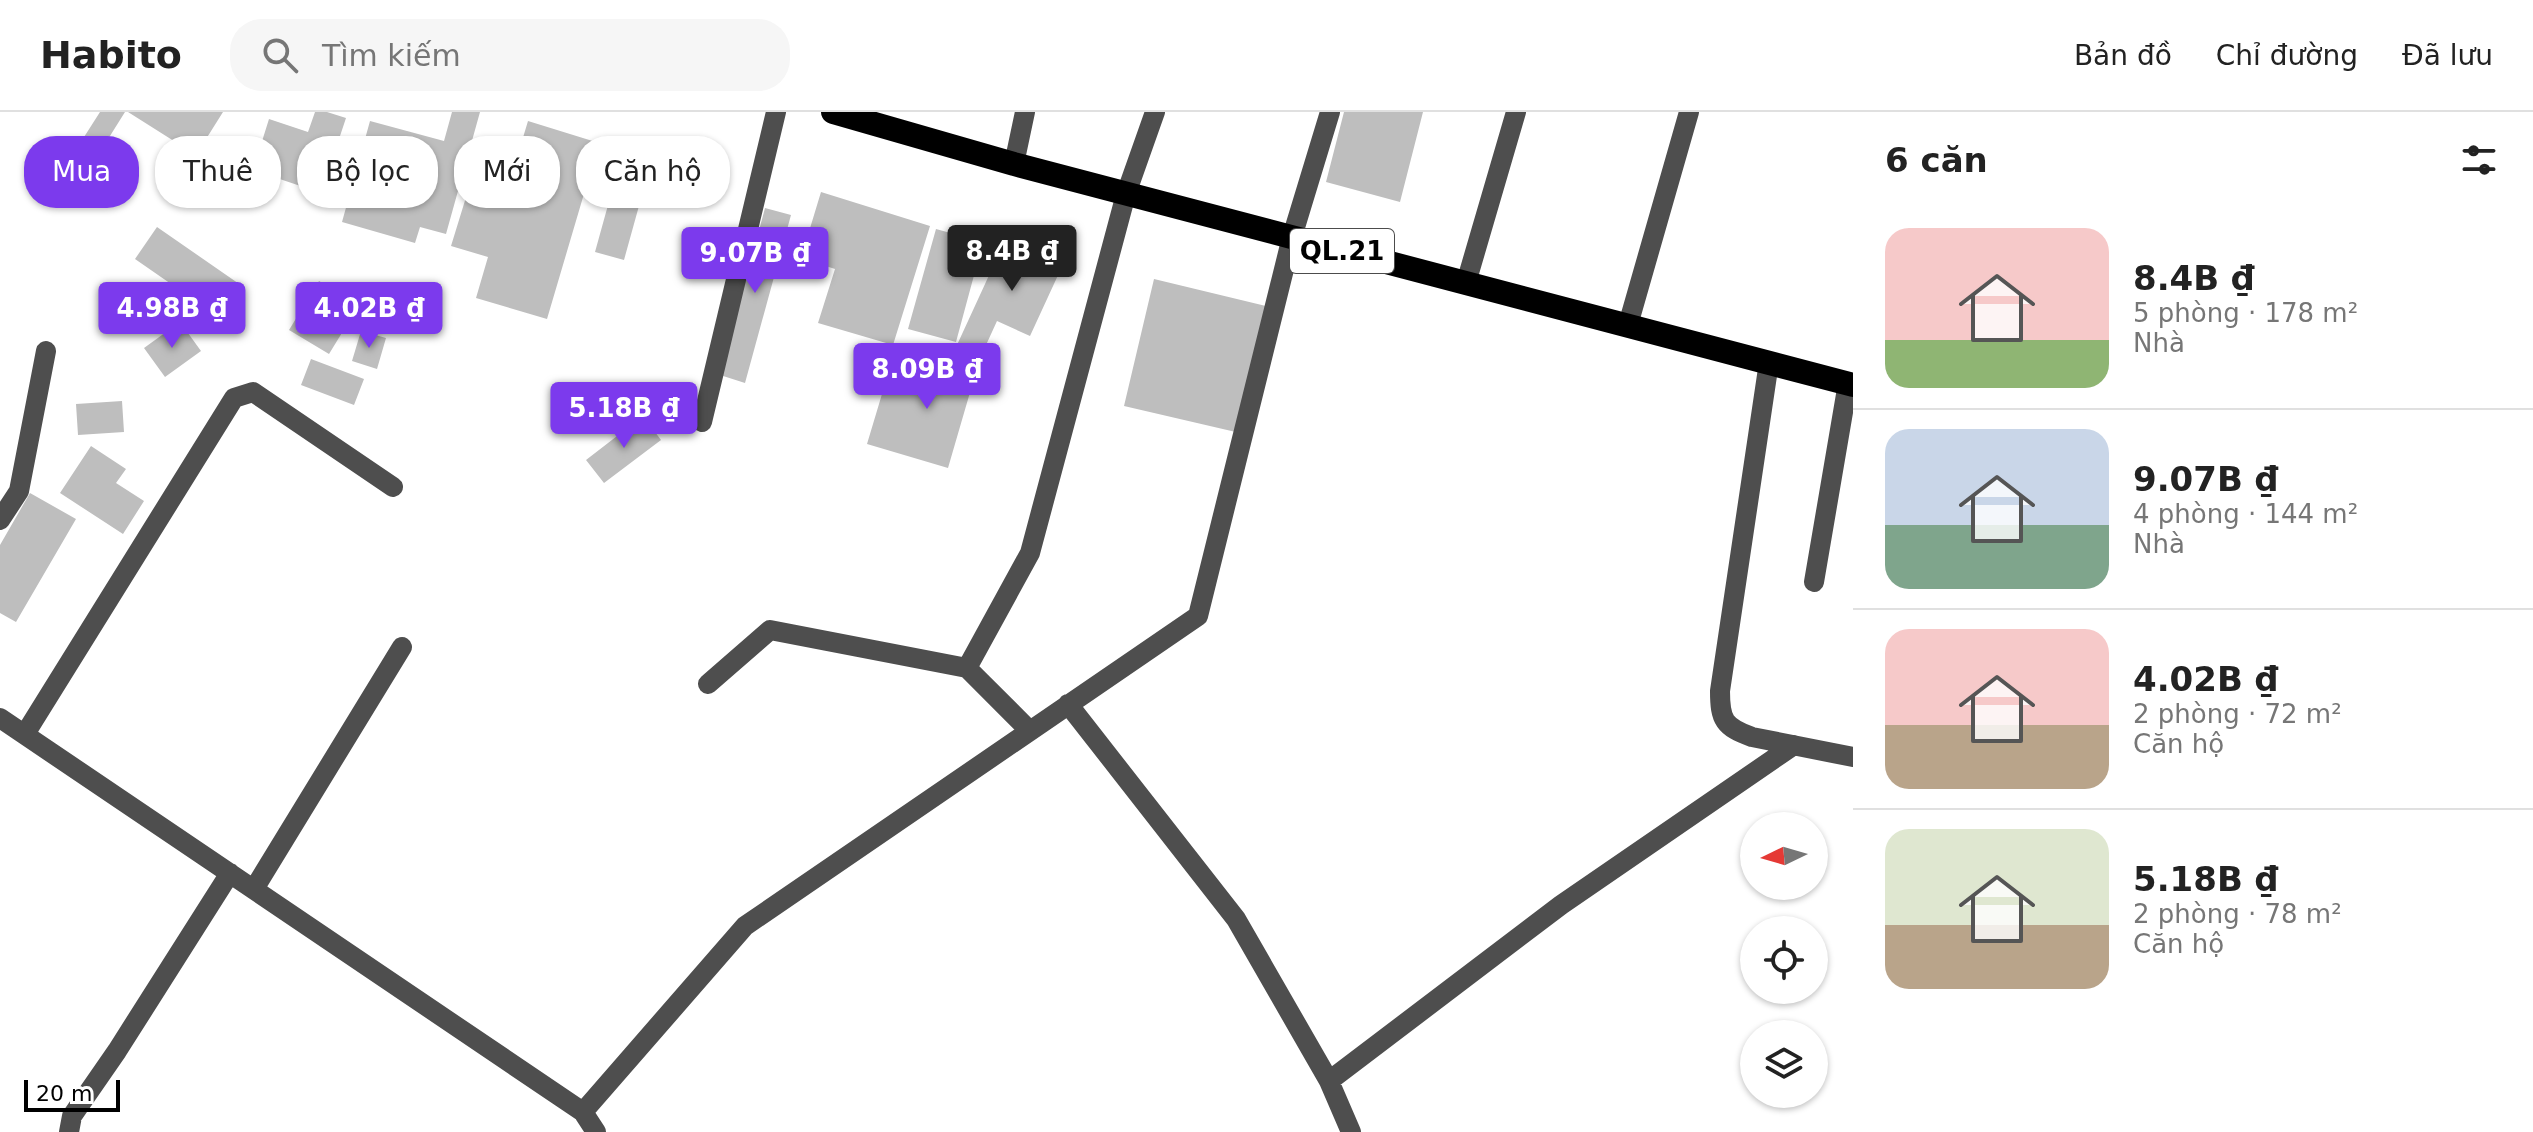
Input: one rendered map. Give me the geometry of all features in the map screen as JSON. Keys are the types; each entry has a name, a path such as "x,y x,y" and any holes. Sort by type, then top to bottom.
{"highway":[{"name":"QL.21","path":"833,112 1126,194 1850,384"}],"street":[{"path":"702,422 776,112"},
{"path":"1014,164 1025,112"},
{"path":"967,668 1030,553 1126,194 1155,112"},
{"path":"583,1112 745,926 1198,616 1292,237 1330,112"},
{"path":"1466,283 1516,112"},
{"path":"1628,325 1689,112"},
{"path":"0,520 19,491 46,351"},
{"path":"1769,362 1720,691 1720,711 1725,723 1737,732 1853,757"},
{"path":"1814,582 1850,384"},
{"path":"25,734 234,398 253,392 393,487"},
{"path":"708,684 770,630 967,668 1030,731"},
{"path":"254,889 402,647"},
{"path":"1068,704 1236,919 1329,1081 1351,1132"},
{"path":"0,718 583,1112 596,1132"},
{"path":"1329,1081 1561,905 1794,745"},
{"path":"69,1132 72,1116 230,873"}],"building":[{"path":"100,112 125,112 110,136 85,136"},
{"path":"128,112 223,112 208,136 166,136"},
{"path":"315,112 346,118 340,136 297,136 297,185 281,179 281,136 264,136 269,119 308,132"},
{"path":"452,112 480,112 473,136 454,136 454,205 446,234 420,227 415,243 342,222 346,208 438,208 438,139 444,141"},
{"path":"1344,112 1423,112 1400,202 1326,182"},
{"path":"370,121 426,136 366,136"},
{"path":"528,121 576,136 576,208 580,208 547,319 476,298 488,257 451,246 463,208 560,208 560,136 523,136"},
{"path":"821,192 930,226 893,345 818,323 835,269 801,258"},
{"path":"607,208 638,208 624,260 595,252"},
{"path":"765,208 791,215 745,383 720,375"},
{"path":"157,227 245,288 223,320 135,259"},
{"path":"936,229 983,242 956,342 908,329"},
{"path":"1008,234 1065,260 1030,336 997,321 981,356 957,345"},
{"path":"1154,279 1270,307 1240,433 1124,406"},
{"path":"319,281 359,305 329,354 289,330"},
{"path":"180,322 201,351 165,377 144,348"},
{"path":"361,331 386,338 377,369 352,361"},
{"path":"937,345 980,358 948,468 867,444 885,384 922,395"},
{"path":"311,359 364,379 354,405 301,385"},
{"path":"122,401 124,432 78,435 76,404"},
{"path":"643,416 661,440 604,483 586,460"},
{"path":"91,446 126,469 116,483 144,501 123,534 60,493"},
{"path":"30,493 76,519 16,622 0,613 0,545"}]}
